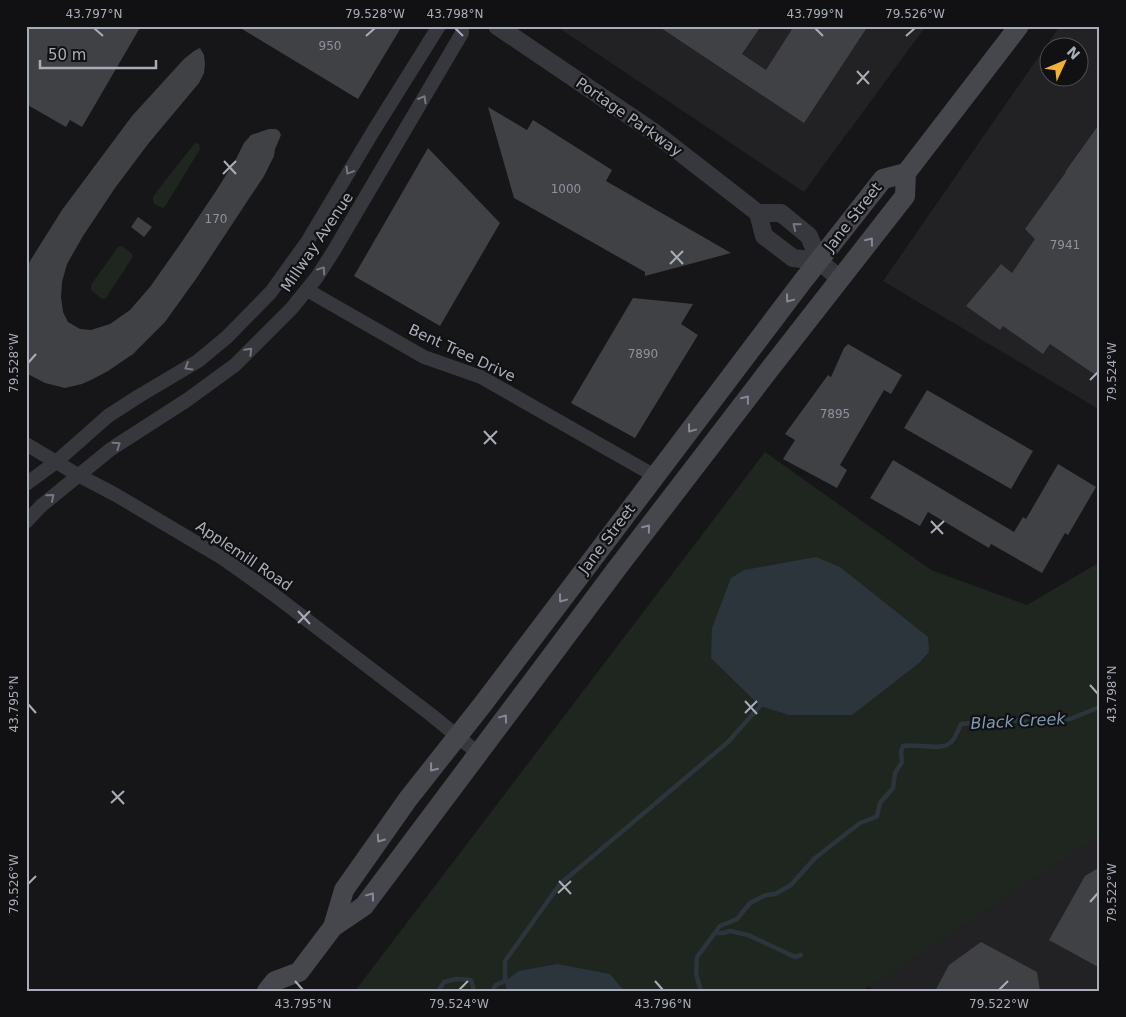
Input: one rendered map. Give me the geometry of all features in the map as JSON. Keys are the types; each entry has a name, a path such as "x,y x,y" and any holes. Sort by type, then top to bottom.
{"main road":[{"path":"906,173 1019,26"},
{"name":"Jane Street","path":"267,991 275,981 298,981 334,928 344,890 408,799 883,179 906,173 905,196 618,567 364,906 334,928"}],"street":[{"name":"Millway Avenue","path":"26,484 56,462 108,416 198,361 227,337 271,292 307,242 438,26"},
{"name":"Millway Avenue","path":"26,522 41,506 112,449 187,400 235,365 292,308 334,252 462,33 462,26"},
{"name":"Portage Parkway","path":"497,26 655,133 758,212"},
{"path":"819,261 793,258 764,236 758,212 781,213 809,236 819,261 840,280"},
{"name":"Bent Tree Drive","path":"307,290 424,357 482,377 655,476"},
{"name":"Applemill Road","path":"26,444 78,475 116,494 224,560 273,594 478,753"}],"shaded area":[{"path":"556,26 926,26 804,192"},
{"path":"1060,26 1100,26 1100,410 883,281 1038,58 1038,88 1088,88 1088,38 1052,38"},
{"path":"195,143 199,144 200,149 166,205 163,208 154,204 154,195"},
{"path":"122,246 132,254 132,258 106,298 102,299 91,290 91,285 118,247"},
{"path":"765,452 931,570 1027,605 1100,562 1100,835 862,991 355,991"},
{"path":"816,557 840,567 928,637 929,652 919,663 852,715 789,715 760,706 711,658 712,628 731,578 744,570"},
{"path":"1100,814 1100,991 875,991 846,970"},
{"path":"557,964 610,974 624,991 507,991 505,981 519,971"}],"building":[{"path":"26,26 141,26 82,127 70,120 66,127 26,104"},
{"path":"237,26 402,26 358,99"},
{"path":"658,26 761,26 742,54 766,70 794,26 868,26 804,123"},
{"path":"200,48 204,55 205,64 204,73 199,83 148,144 115,188 67,264 62,282 61,297 63,312 68,322 80,329 91,330 110,324 130,310 150,287 181,243 216,191 244,143 251,135 269,129 279,131 281,135 274,156 264,176 198,276 165,322 133,354 108,371 82,384 65,388 45,383 26,373 26,270 30,261 62,210 132,116 184,59"},
{"path":"488,107 527,130 533,120 612,170 606,181 731,253 645,276 645,272 514,198"},
{"path":"1100,123 1100,378 1050,344 1043,354 1003,326 1000,330 966,306 1001,264 1012,273 1035,239 1025,229"},
{"path":"428,148 500,223 440,326 354,276"},
{"path":"138,217 152,227 144,237 131,227"},
{"path":"633,298 693,304 681,324 698,335 635,438 571,403"},
{"path":"848,344 902,375 891,394 884,390 840,465 847,470 837,488 783,459 795,440 785,434 828,375 831,377 844,348"},
{"path":"927,390 1033,451 1011,489 904,428"},
{"path":"893,460 1014,532 1023,517 1026,519 1058,464 1096,487 1068,535 1065,533 1042,573 991,544 989,548 928,512 920,526 870,498"},
{"path":"1100,867 1100,968 1049,940 1085,876"},
{"path":"981,942 1037,972 1040,991 935,991 949,965"}],"waterway":[{"path":"492,991 496,985 505,981 505,961 560,884 728,742 760,706"},
{"name":"Black Creek","path":"701,991 696,974 697,957 720,926 737,919 750,903 766,895 775,894 791,885 815,858 860,823 877,816 880,803 893,788 895,773 902,762 901,752 903,746 935,747 947,745 954,738 961,724 1006,719 1026,722 1070,719 1100,707"},
{"path":"715,933 730,931 748,935 795,957 801,955"},
{"name":"Black Creek","path":"438,991 444,982 456,979 471,980 474,991"}]}
